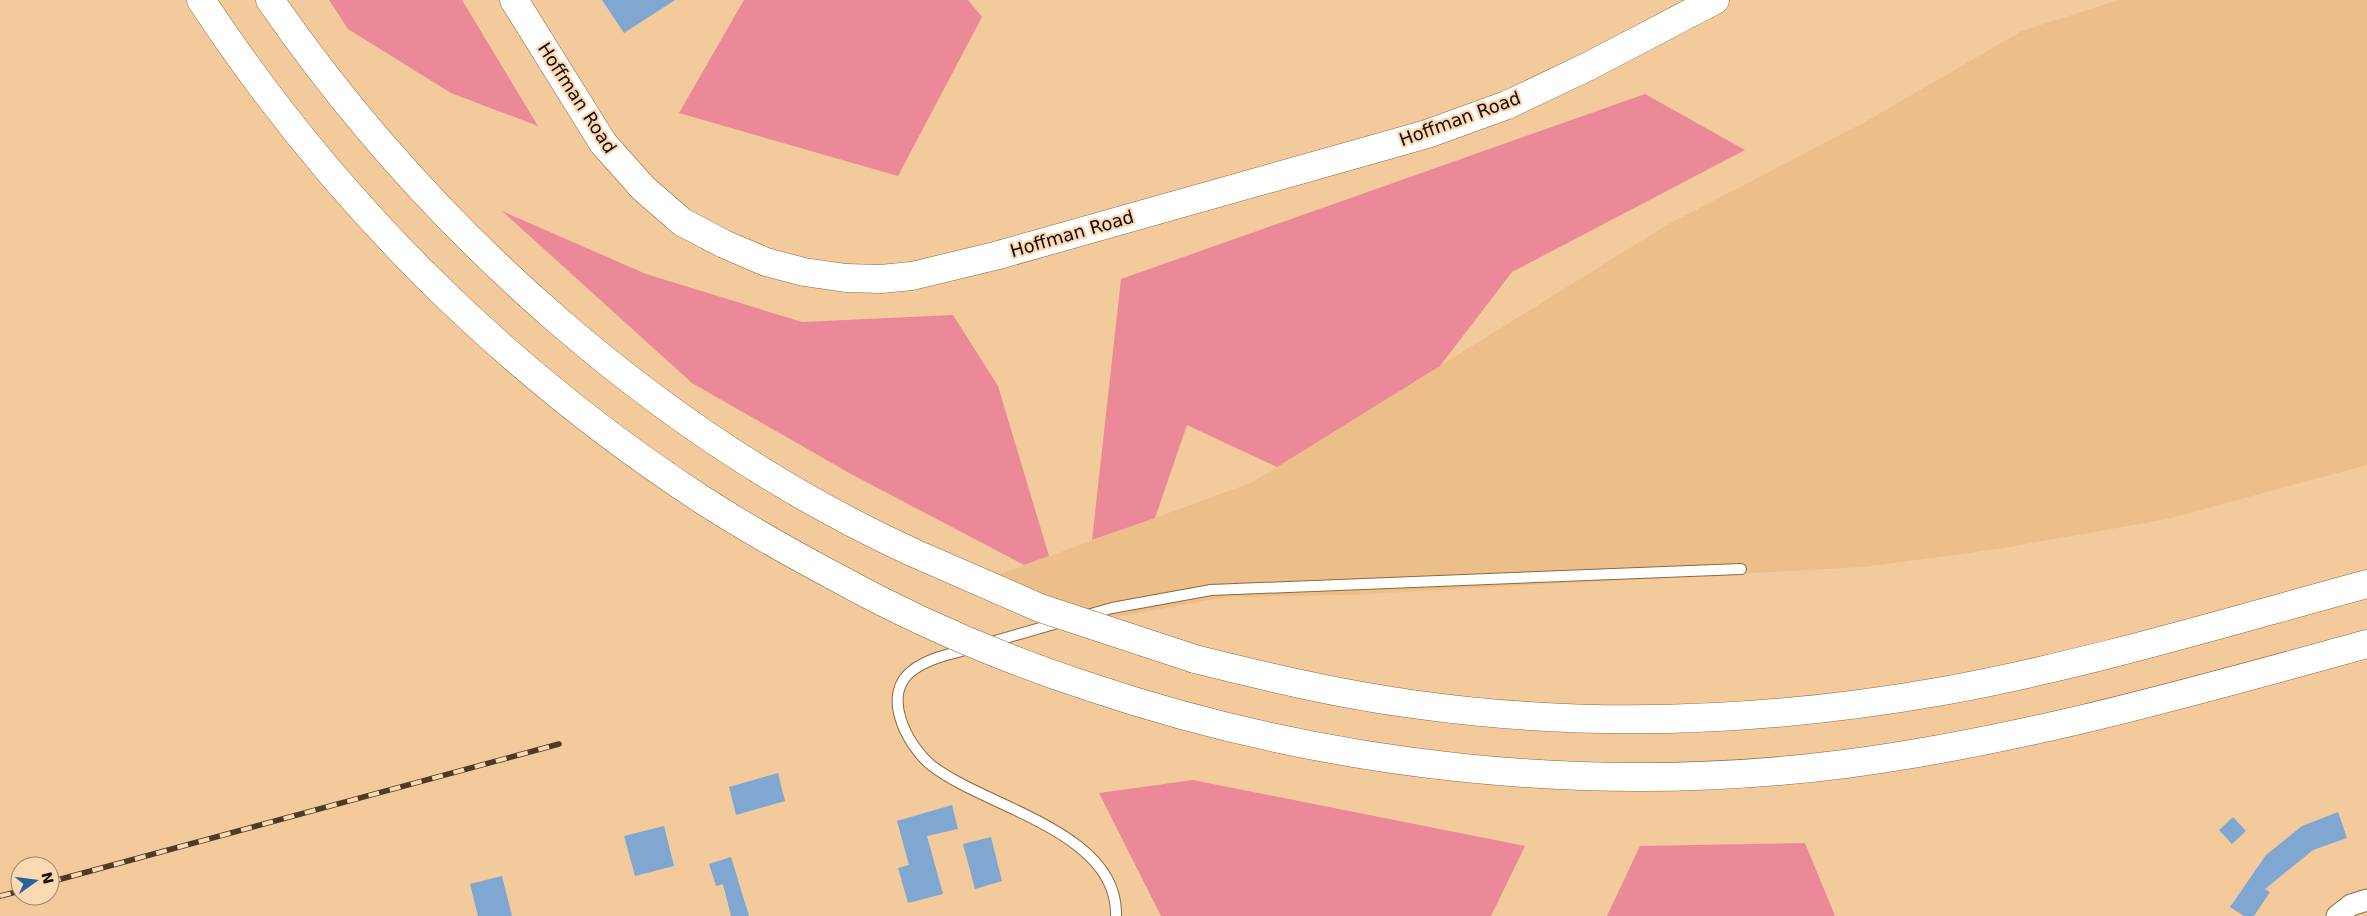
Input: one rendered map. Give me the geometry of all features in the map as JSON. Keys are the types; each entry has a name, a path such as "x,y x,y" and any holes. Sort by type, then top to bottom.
{"main road":[{"path":"201,0 253,76 320,162 412,263 471,320 533,374 642,458 734,519 832,575 961,638 1090,687 1222,726 1370,756 1443,766 1516,772 1699,776 1845,764 1918,753 2016,734 2132,707 2367,644"},
{"path":"270,0 331,83 378,140 440,209 533,299 649,393 741,457 847,519 914,553 1040,608 1195,659 1340,693 1413,705 1560,717 1645,719 1762,714 1910,696 2019,675 2367,584"},
{"name":"Hoffman Road","path":"514,0 603,142 643,188 682,222 724,244 766,262 813,274 881,280 912,276 995,256 1426,134 1507,105 1589,66 1716,0"}],"street":[{"path":"2337,916 2351,905 2367,900"}],"lane":[{"path":"1116,916 1112,888 1105,875 1087,855 1037,820 954,780 931,764 918,750 904,727 898,704 898,690 902,681 912,670 929,660 1112,608 1211,590 1741,569"}],"shaded area":[{"path":"329,0 462,0 538,126 451,93 348,29"},
{"path":"744,0 968,0 982,17 898,176 679,113"},
{"path":"2119,0 2367,0 2367,465 2167,519 1998,549 1864,567 1347,595 1226,597 1084,623 978,582 1251,483 1667,225 1865,122 2022,31"},
{"path":"1645,94 1745,150 1512,272 1440,366 1277,467 1187,425 1155,518 1092,540 1121,279"},
{"path":"502,211 646,274 802,322 953,315 998,386 1049,556 1024,565 851,474 692,383"},
{"path":"1193,780 1525,846 1491,916 1161,916 1099,793"},
{"path":"1805,843 1835,916 1607,916 1640,846"}],"building":[{"path":"602,0 675,0 624,33"},
{"path":"778,773 785,801 736,815 729,787"},
{"path":"952,805 958,829 927,836 943,894 908,903 898,868 909,865 897,821"},
{"path":"2338,812 2347,838 2313,850 2265,889 2270,892 2254,916 2244,916 2230,907 2266,855 2302,826"},
{"path":"2233,817 2246,831 2232,844 2219,830"},
{"path":"664,826 674,866 635,876 624,836"},
{"path":"991,837 1002,881 975,889 963,844"},
{"path":"731,857 749,916 731,916 723,884 716,886 709,864"},
{"path":"502,876 512,916 478,916 470,884"}],"railway":[{"path":"60,879 559,744"},
{"path":"0,896 10,894"}]}
